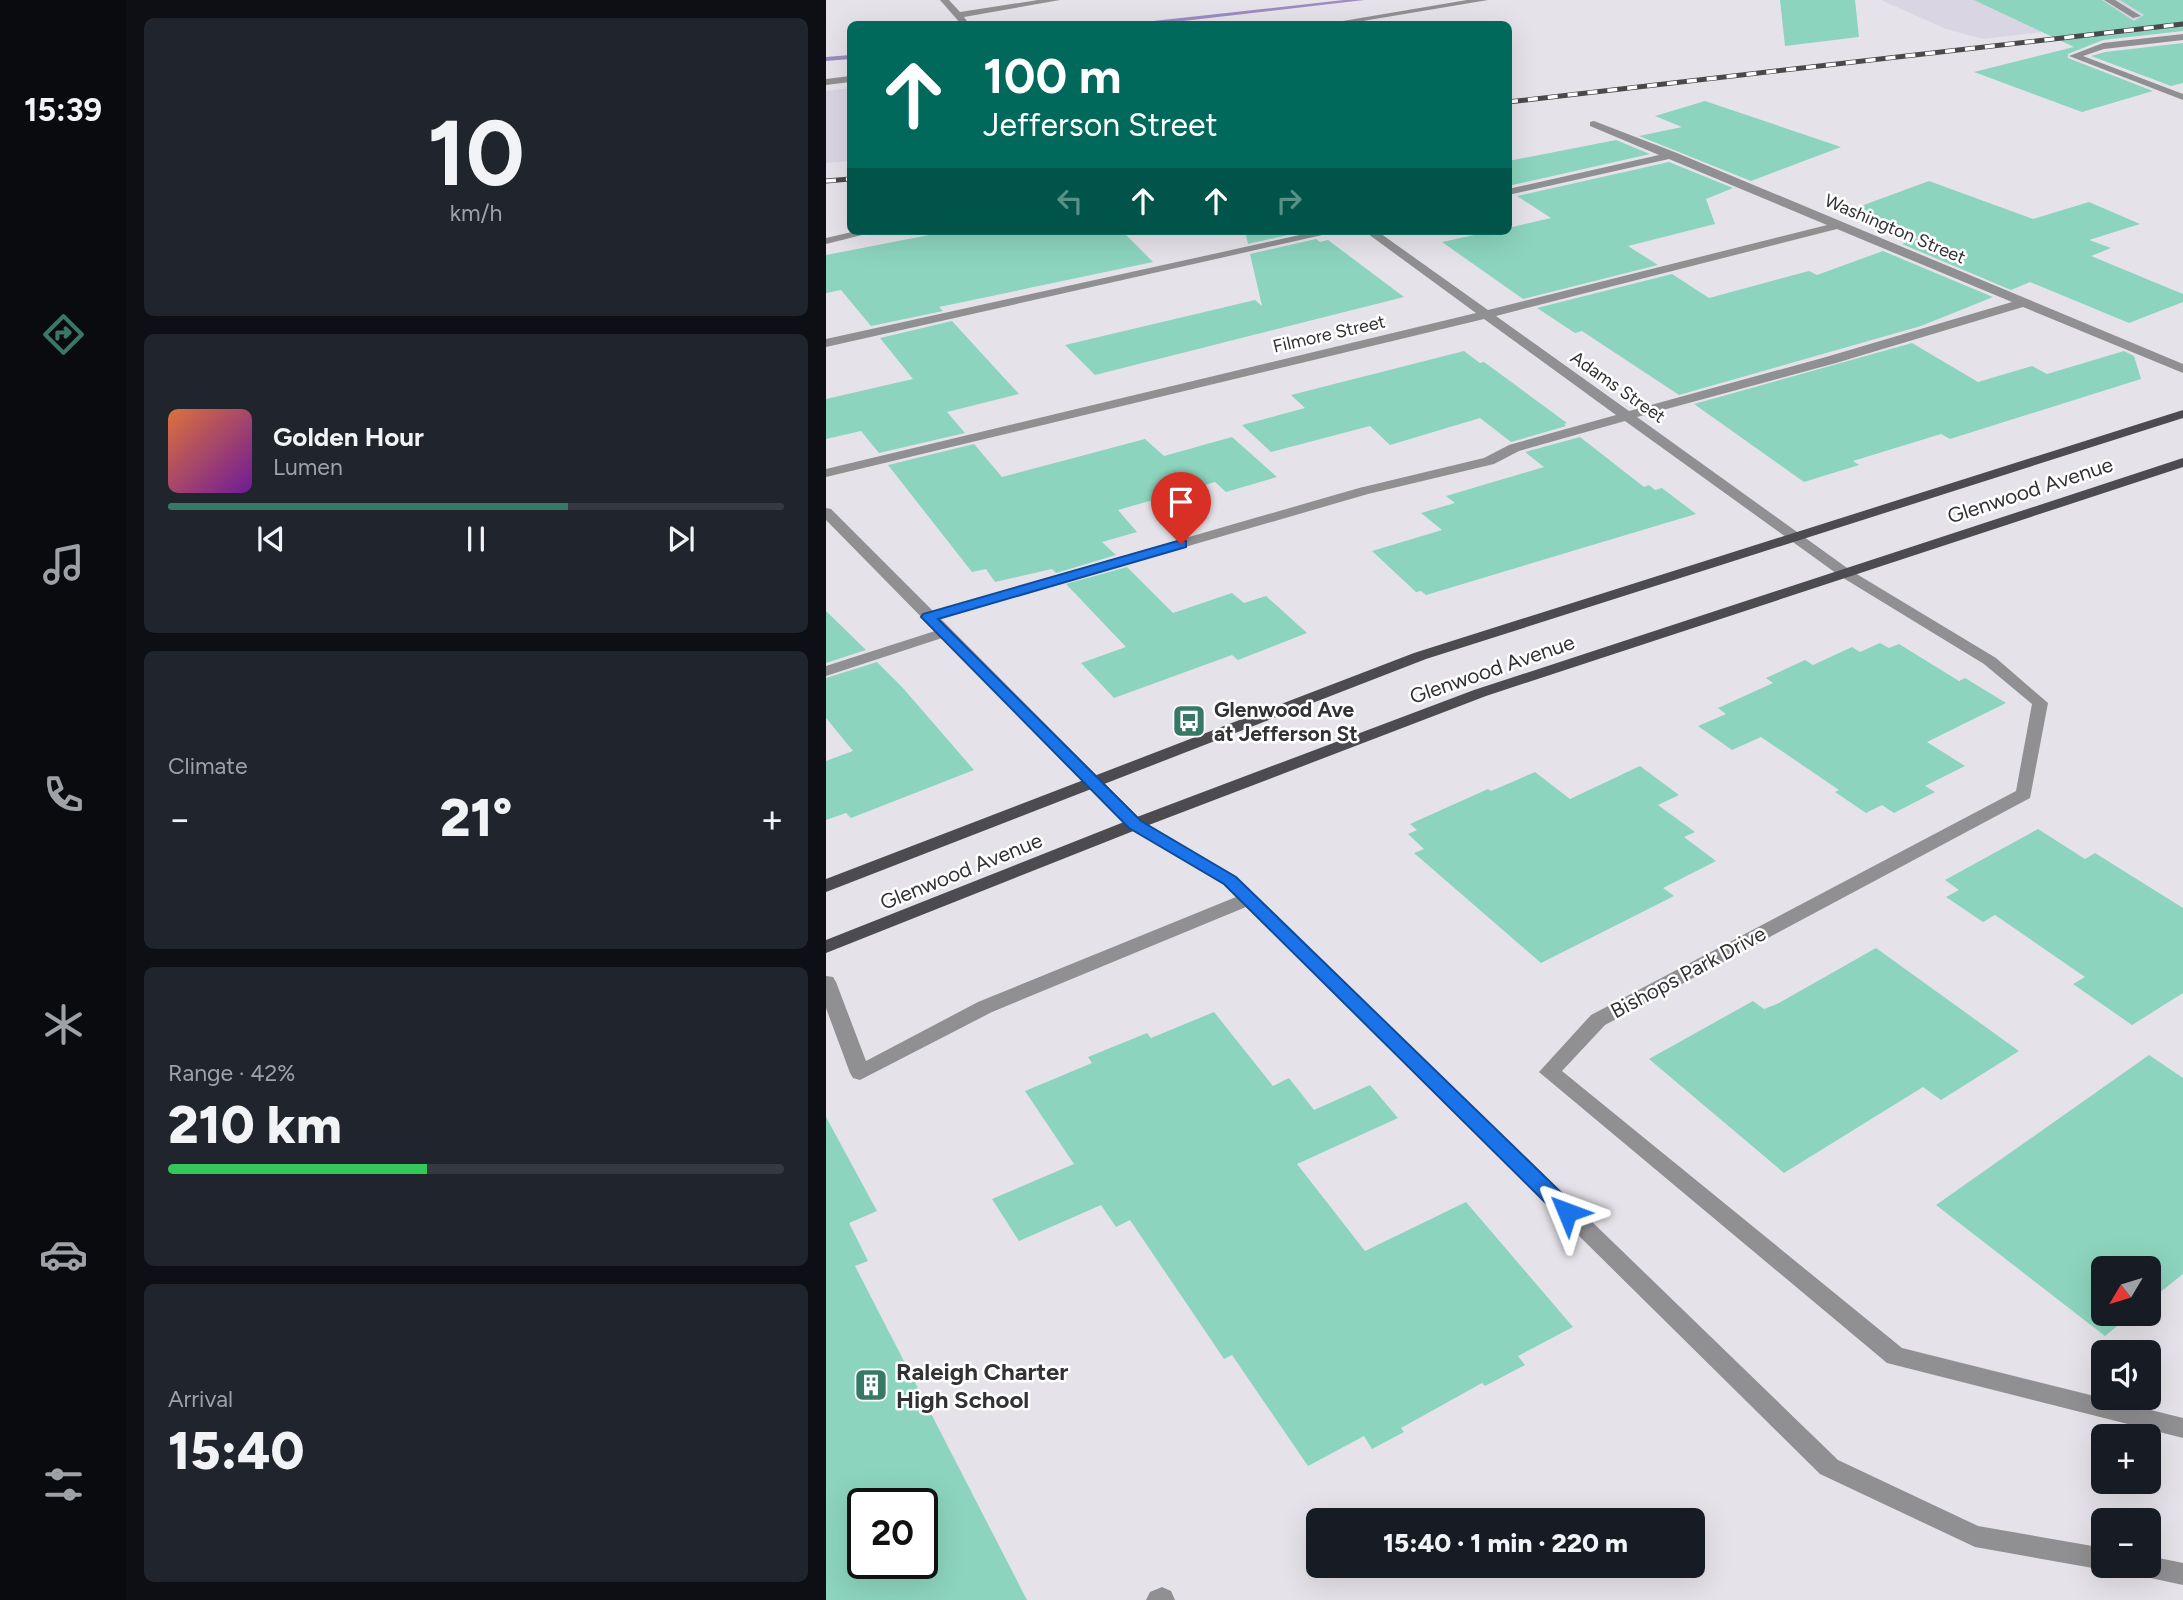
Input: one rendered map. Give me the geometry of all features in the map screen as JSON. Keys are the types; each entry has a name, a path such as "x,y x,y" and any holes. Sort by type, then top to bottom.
{"main road":[{"name":"Glenwood Avenue","path":"826,886 1091,781 1420,656 2183,414"},
{"name":"Glenwood Avenue","path":"826,947 1135,824 1480,693 2183,462"}],"street":[{"path":"944,0 963,21"},
{"path":"957,15 1056,0"},
{"path":"1349,21 1484,0"},
{"path":"2108,0 2136,16"},
{"path":"2183,37 2102,46 2074,56 2183,97"},
{"path":"826,82 847,79"},
{"name":"Washington Street","path":"1594,124 2183,369"},
{"path":"1512,191 1673,155"},
{"name":"Filmore Street","path":"826,473 1485,314 1840,225"},
{"path":"826,241 854,235"},
{"path":"826,343 1316,235"},
{"name":"Adams Street","path":"1376,235 1845,573"},
{"path":"928,617 1364,491 1489,461 1523,445 2025,302"},
{"path":"826,512 1135,824 1230,881 1829,1467 1975,1536 2091,1557"},
{"name":"Bishops Park Drive","path":"1845,573 1990,661 2040,703 2024,793 1598,1020 1549,1072 1895,1356 2183,1428"},
{"path":"826,671 943,633"},
{"path":"826,982 860,1073 985,1007 1250,900"},
{"path":"2161,1570 2183,1574"}],"shaded area":[{"path":"1881,0 2183,0 2135,21 1983,39 1946,29"},
{"path":"847,88 847,161 826,163 826,91"}],"building":[{"path":"1780,0 1855,0 1859,37 1785,46"},
{"path":"1974,0 2102,0 2134,21 2144,15 2120,0 2183,0 2183,31 2103,40 2068,54 2068,58 2153,91 2082,112 1974,72 2074,47"},
{"path":"2183,43 2183,83 2171,86 2091,56 2105,52"},
{"path":"1705,101 1841,147 1751,181 1639,136 1682,127 1655,116"},
{"path":"1616,140 1650,154 1512,185 1512,160"},
{"path":"1669,162 1733,188 1706,199 1715,224 1628,246 1658,265 1523,299 1442,242 1474,235 1512,235 1512,227 1551,218 1517,196"},
{"path":"1929,181 2033,219 2089,202 2140,224 2089,240 2111,248 2091,256 2183,294 2183,302 2129,323 2030,282 2011,290 1902,244 1918,238 1850,210"},
{"path":"929,235 1126,235 1153,262 939,307 943,311 871,326 841,290 826,293 826,255"},
{"path":"1246,235 1288,235 1248,244"},
{"path":"1316,239 1320,242 1328,240 1404,297 1095,375 1065,345 1255,300 1262,306 1250,254"},
{"path":"1883,251 1993,297 1921,326 1679,395 1582,331 1575,333 1537,308 1672,274 1709,298 1809,271 1817,275"},
{"path":"952,321 1019,394 947,412 965,433 879,453 861,431 826,439 826,399 913,379 880,338"},
{"path":"1912,343 1978,382 2032,366 2047,374 2124,351 2134,356 2141,379 1950,439 1941,434 1853,461 1859,465 1804,482 1694,404"},
{"path":"1464,351 1480,363 1484,362 1567,423 1564,424 1566,426 1511,442 1480,418 1390,445 1370,426 1271,452 1242,425 1305,408 1291,395"},
{"path":"1232,437 1277,477 1226,492 1215,482 1118,510 1137,532 1102,542 1116,555 1056,573 1052,569 995,582 986,569 972,572 888,465 974,444 1002,477 1145,439 1164,456"},
{"path":"1580,437 1644,487 1649,485 1655,490 1662,488 1696,514 1426,595 1421,591 1416,592 1372,551 1442,530 1421,513 1455,503 1446,496 1544,467 1525,452"},
{"path":"1127,567 1173,613 1232,593 1244,603 1266,596 1307,633 1238,660 1232,655 1114,698 1081,663 1126,647 1066,584"},
{"path":"826,611 866,650 826,663"},
{"path":"1880,643 1889,648 1899,644 1959,681 1965,678 2006,703 1927,742 1965,766 1925,786 1935,792 1894,813 1882,805 1866,813 1835,792 1839,790 1761,737 1732,750 1698,726 1726,714 1718,708 1773,683 1766,678 1805,660 1813,665 1852,647 1860,652"},
{"path":"877,662 974,770 851,818 846,813 826,820 826,761 853,751 826,718 826,678"},
{"path":"1640,766 1679,795 1658,805 1695,832 1684,837 1716,861 1663,888 1674,896 1541,963 1414,853 1424,849 1408,834 1417,830 1410,824 1488,789 1491,791 1535,772 1570,799"},
{"path":"2038,829 2085,859 2095,853 2183,908 2183,993 2132,1025 2073,984 2085,977 1995,915 1983,922 1946,897 1959,890 1945,880"},
{"path":"1876,948 2019,1051 1941,1100 1923,1087 1784,1173 1649,1059 1753,1001 1764,1009 1777,1004"},
{"path":"1214,1012 1273,1086 1289,1078 1314,1110 1370,1085 1398,1118 1297,1164 1365,1251 1466,1202 1573,1327 1518,1356 1525,1365 1485,1386 1482,1383 1401,1428 1404,1432 1372,1449 1364,1436 1308,1466 1232,1355 1224,1359 1130,1220 1116,1227 1101,1205 1019,1241 992,1199 1074,1164 1025,1091 1092,1063 1088,1057 1147,1033 1151,1038"},
{"path":"2149,1055 2183,1078 2183,1274 2161,1291 2161,1256 2091,1256 2091,1325 1936,1205"},
{"name":"Raleigh Charter High School","path":"826,1117 877,1211 849,1223 868,1261 855,1266 1027,1600 826,1600"},
{"path":"2092,1326 2117,1326 2105,1336"}],"waterway":[{"path":"1171,21 1361,0"},
{"path":"826,59 847,57"}],"railway":[{"path":"1512,102 2183,24"},
{"path":"826,181 847,179"}],"place":[{"name":"Glenwood Ave at Jefferson St","path":"1189,721"},
{"name":"Raleigh Charter High School","path":"871,1385"}],"route":[{"path":"1181,544 928,617 1135,824 1230,881 1567,1212"}]}
